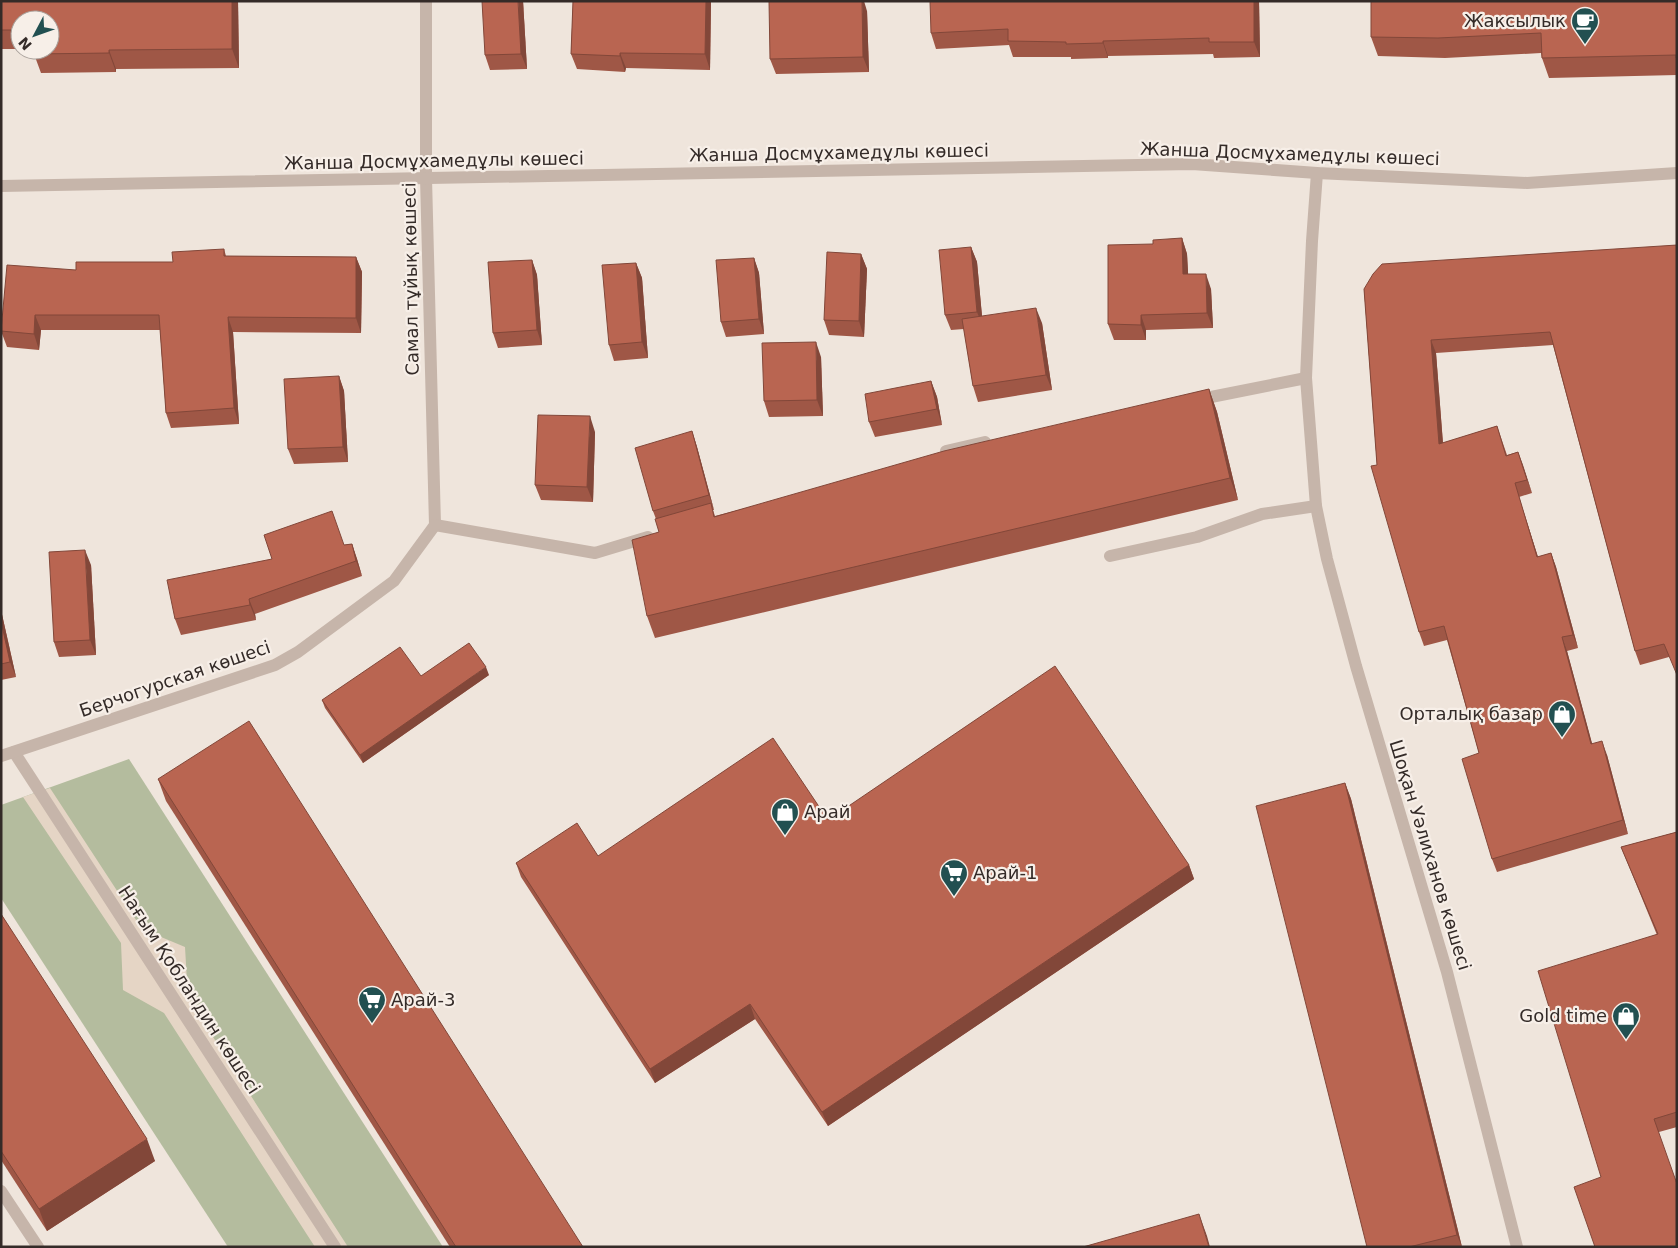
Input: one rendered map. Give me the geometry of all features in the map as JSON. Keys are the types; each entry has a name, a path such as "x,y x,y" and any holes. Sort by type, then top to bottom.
{"street":[{"name":"Самал тұйық көшесі","path":"426,1 426,178 435,525"},
{"name":"Жанша Досмұхамедұлы көшесі","path":"1,186 1192,164 1317,173 1527,182 1677,173"},
{"name":"Шоқан Уәлиханов көшесі","path":"1317,173 1306,378 1316,506 1327,559 1356,666 1448,972 1517,1247"},
{"path":"1186,402 1306,378"},
{"path":"935,454 992,440"},
{"path":"1110,556 1197,537 1262,514 1316,506"},
{"path":"435,525 595,553 661,534"},
{"name":"Берчогурская көшесі","path":"1,756 275,665 298,652 394,581 435,525"},
{"name":"Нағым Қобландин көшесі","path":"14,752 335,1247"},
{"path":"1,1191 38,1247"}],"green space":[{"path":"129,759 443,1247 228,1247 1,898 1,805"}],"shaded area":[{"path":"50,788 142,929 185,947 188,998 348,1247 315,1247 164,1013 123,990 121,943 23,797"}],"building":[{"path":"1,1 232,1 232,49 109,50 109,53 60,54 60,10 10,10 10,30 1,30"},
{"path":"482,1 518,1 521,54 485,55"},
{"path":"573,1 706,1 705,54 620,53 620,56 571,54"},
{"path":"769,1 862,1 863,57 770,59"},
{"path":"930,1 1254,1 1254,42 1209,42 1209,38 1066,44 1066,42 1008,41 1008,29 931,33"},
{"path":"1371,1 1677,1 1677,58 1676,55 1542,58 1541,33 1438,38 1371,37"},
{"path":"1182,238 1183,274 1206,274 1207,313 1141,315 1141,325 1108,324 1108,245 1153,244 1153,240"},
{"path":"1677,245 1677,675 1664,644 1635,651 1550,332 1431,340 1439,444 1497,426 1506,456 1518,452 1527,480 1515,483 1537,557 1551,553 1573,635 1562,637 1591,744 1602,741 1623,820 1492,859 1462,759 1479,753 1444,626 1419,632 1371,466 1377,465 1364,289 1382,264"},
{"path":"971,247 977,312 945,315 939,250"},
{"path":"224,249 224,256 356,257 356,318 228,317 234,408 166,413 159,315 35,315 34,334 1,331 7,265 76,270 76,262 173,262 172,252"},
{"path":"827,252 861,254 859,321 824,320"},
{"path":"754,258 759,319 721,322 716,260"},
{"path":"532,260 537,330 493,333 488,262"},
{"path":"636,263 642,342 609,345 602,265"},
{"path":"1036,308 1046,375 973,386 962,319"},
{"path":"816,342 817,400 764,401 762,343"},
{"path":"339,376 343,447 288,449 284,379"},
{"path":"931,381 937,409 869,422 865,394"},
{"path":"1209,389 1230,478 647,616 632,540 659,532 655,519 711,503 714,517 944,451"},
{"path":"538,415 590,416 587,487 535,485"},
{"path":"692,431 709,495 653,511 635,448"},
{"path":"332,511 344,545 352,544 356,561 249,599 250,605 175,619 167,580 272,559 264,535"},
{"path":"85,550 90,640 54,642 49,552"},
{"path":"1,621 10,662 1,664"},
{"path":"469,643 486,667 360,755 322,700 400,647 421,676"},
{"name":"Арай-1","path":"1055,666 1189,865 822,1112 750,1004 650,1069 516,863 577,823 598,856 773,738 828,820"},
{"name":"Арай-3","path":"249,721 583,1247 456,1247 158,779"},
{"path":"1345,783 1457,1235 1409,1247 1367,1247 1256,806"},
{"path":"1677,832 1677,1112 1654,1119 1677,1184 1677,1247 1595,1247 1574,1187 1601,1177 1538,971 1658,934 1621,847"},
{"path":"1,914 147,1139 39,1209 1,1151"},
{"path":"1199,1214 1209,1247 1083,1247"}],"place":[{"name":"Жаксылык","path":"1585,45"},
{"name":"Орталық базар","path":"1562,738"},
{"name":"Арай","path":"785,836"},
{"name":"Арай-1","path":"954,897"},
{"name":"Арай-3","path":"372,1024"},
{"name":"Gold time","path":"1626,1040"}]}
